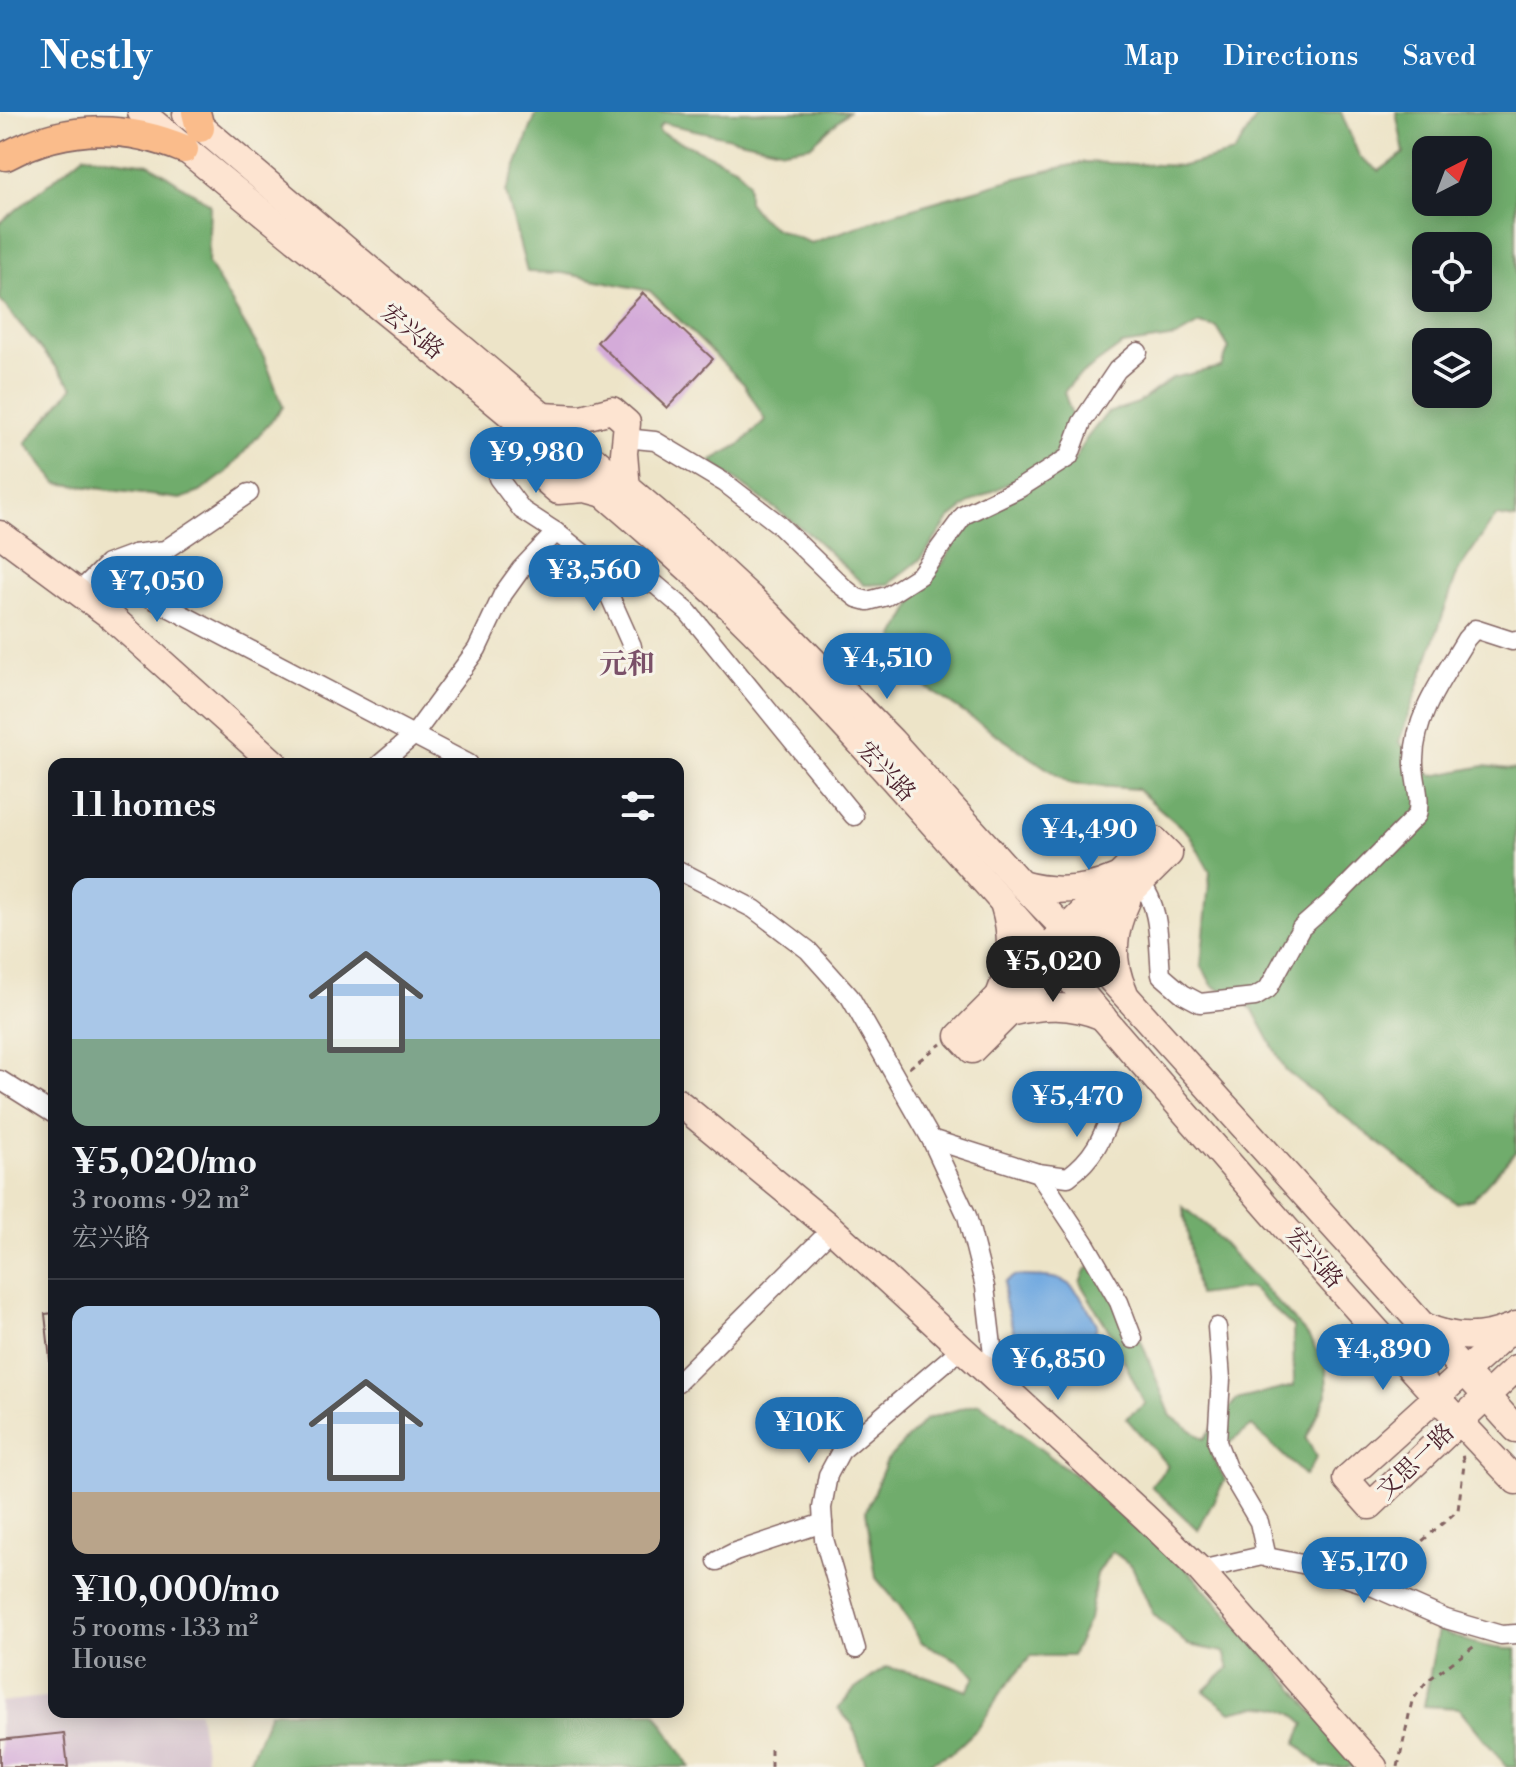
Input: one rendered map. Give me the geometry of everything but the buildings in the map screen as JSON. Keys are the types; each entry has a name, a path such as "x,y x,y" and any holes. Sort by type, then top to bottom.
{"main road":[{"path":"3,159 63,112"},
{"path":"3,159 40,141 96,130 141,134 191,125"}],"street":[{"name":"宏兴路","path":"141,112 191,125 615,491 669,550 753,630 892,777 1012,893 1072,938 1516,1429"},
{"path":"625,438 655,441 725,483 777,523 843,587 857,598 868,601 887,596 920,575 964,515 1020,488 1069,457 1082,422 1117,370 1138,352"},
{"path":"538,425 612,410 627,423 615,491"},
{"path":"498,478 522,510 595,563 656,585 688,612 854,816"},
{"path":"79,592 107,564 134,554 165,550 249,493"},
{"path":"387,758 413,736 477,649 503,594 521,569 556,532"},
{"path":"0,534 108,614 268,758"},
{"path":"108,614 134,554"},
{"path":"595,563 632,646"},
{"path":"120,582 457,758"},
{"path":"1003,1007 1010,949 1012,893 1077,890 1102,883 1133,881 1150,894 1155,909 1161,975 1200,1003 1255,997 1268,989 1301,928 1417,815 1420,801 1413,761 1419,720 1466,639 1475,629 1516,640"},
{"path":"684,873 754,909 808,950 850,997 931,1139 967,1216 985,1287 996,1380"},
{"path":"959,1036 972,1050 1003,1007 1133,881"},
{"path":"1127,998 1116,969 1115,937 1133,881"},
{"name":"宏兴路","path":"1012,893 1052,957 1103,1017 1436,1396 1516,1481"},
{"path":"1003,1007 1052,1005 1079,1008 1103,1017"},
{"path":"0,1080 48,1110"},
{"path":"684,1107 832,1229 1200,1570 1374,1767"},
{"path":"931,1139 1038,1173 1068,1177 1100,1146 1114,1107"},
{"path":"1038,1173 1119,1302 1133,1339"},
{"path":"684,1376 832,1229"},
{"path":"1422,1325 1444,1334 1468,1337 1494,1334 1516,1325"},
{"name":"文思一路","path":"1516,1325 1346,1479 1370,1506 1516,1368"},
{"path":"1217,1327 1221,1379 1217,1442 1227,1468 1259,1522 1267,1558"},
{"path":"856,1649 824,1539 822,1508 828,1475 841,1451 962,1348"},
{"path":"1397,1352 1406,1372 1408,1393 1399,1430"},
{"path":"1421,1458 1434,1453 1461,1451 1497,1461"},
{"path":"717,1561 823,1523"},
{"path":"1200,1570 1231,1561 1267,1558 1302,1564 1355,1581 1446,1619 1501,1635 1516,1634"}],"path":[{"path":"898,1081 914,1062 959,1036"},
{"path":"1408,1602 1420,1543 1458,1510 1464,1465 1461,1451"},
{"path":"1398,1767 1412,1701 1427,1681 1492,1632"},
{"path":"771,1748 771,1767"}],"shaded area":[{"path":"48,1697 48,1718 200,1718 207,1767 0,1767 0,1702"}],"green space":[{"path":"537,112 848,112 810,146 784,150 663,123 659,127 659,132 737,168 748,182 748,202 760,217 776,229 811,243 892,214 1084,162 1183,166 1234,153 1260,112 1341,112 1359,156 1379,171 1404,153 1396,112 1516,112 1516,519 1496,516 1458,571 1399,742 1432,776 1484,766 1516,770 1516,1151 1473,1199 1456,1203 1286,1071 1253,1010 1212,985 1201,965 1210,872 1189,834 1137,789 1070,784 905,673 894,638 925,580 942,564 962,531 983,513 1074,461 1086,439 1107,413 1138,403 1172,378 1221,367 1229,348 1217,328 1199,324 1176,337 1122,345 1075,379 1064,392 1072,416 1071,433 1049,463 971,502 949,519 922,558 889,584 864,585 812,536 710,461 741,444 765,420 744,384 650,291 563,273 527,272 506,192"},
{"path":"84,155 149,164 210,204 208,263 264,357 283,407 227,472 200,492 180,499 57,483 26,443 73,387 0,300 0,223"},
{"path":"1183,1207 1207,1226 1307,1334 1326,1367 1327,1395 1306,1439 1317,1457 1305,1476 1252,1426 1212,1456 1225,1480 1198,1530 1151,1486 1168,1466 1126,1418 1145,1404 1110,1332 1080,1283 1085,1270 1102,1261 1134,1323 1171,1416 1204,1439 1236,1400 1294,1386 1293,1327 1251,1288 1198,1295"},
{"path":"979,1403 1107,1499 1149,1540 1187,1569 1292,1686 1356,1767 1322,1767 1296,1743 1305,1724 1288,1711 1261,1707 1231,1712 1204,1691 1229,1668 1224,1652 1188,1645 1153,1614 1132,1566 1112,1551 1097,1574 1089,1619 1072,1656 1031,1656 1004,1688 979,1727 953,1752 921,1767 867,1767 852,1724 838,1709 854,1690 886,1667 926,1676 967,1691 976,1676 959,1661 921,1642 900,1606 876,1578 866,1511 887,1460 926,1419"},
{"path":"1438,1630 1486,1646 1516,1649 1516,1767 1507,1767 1459,1708 1424,1706"},
{"path":"267,1718 659,1718 690,1767 247,1767"}],"water":[{"path":"1014,1276 1046,1277 1066,1282 1081,1296 1088,1308 1097,1324 1095,1332 1030,1370 1023,1364 1004,1299 1005,1282"}],"district":[{"name":"元和","path":"627,664"}]}
